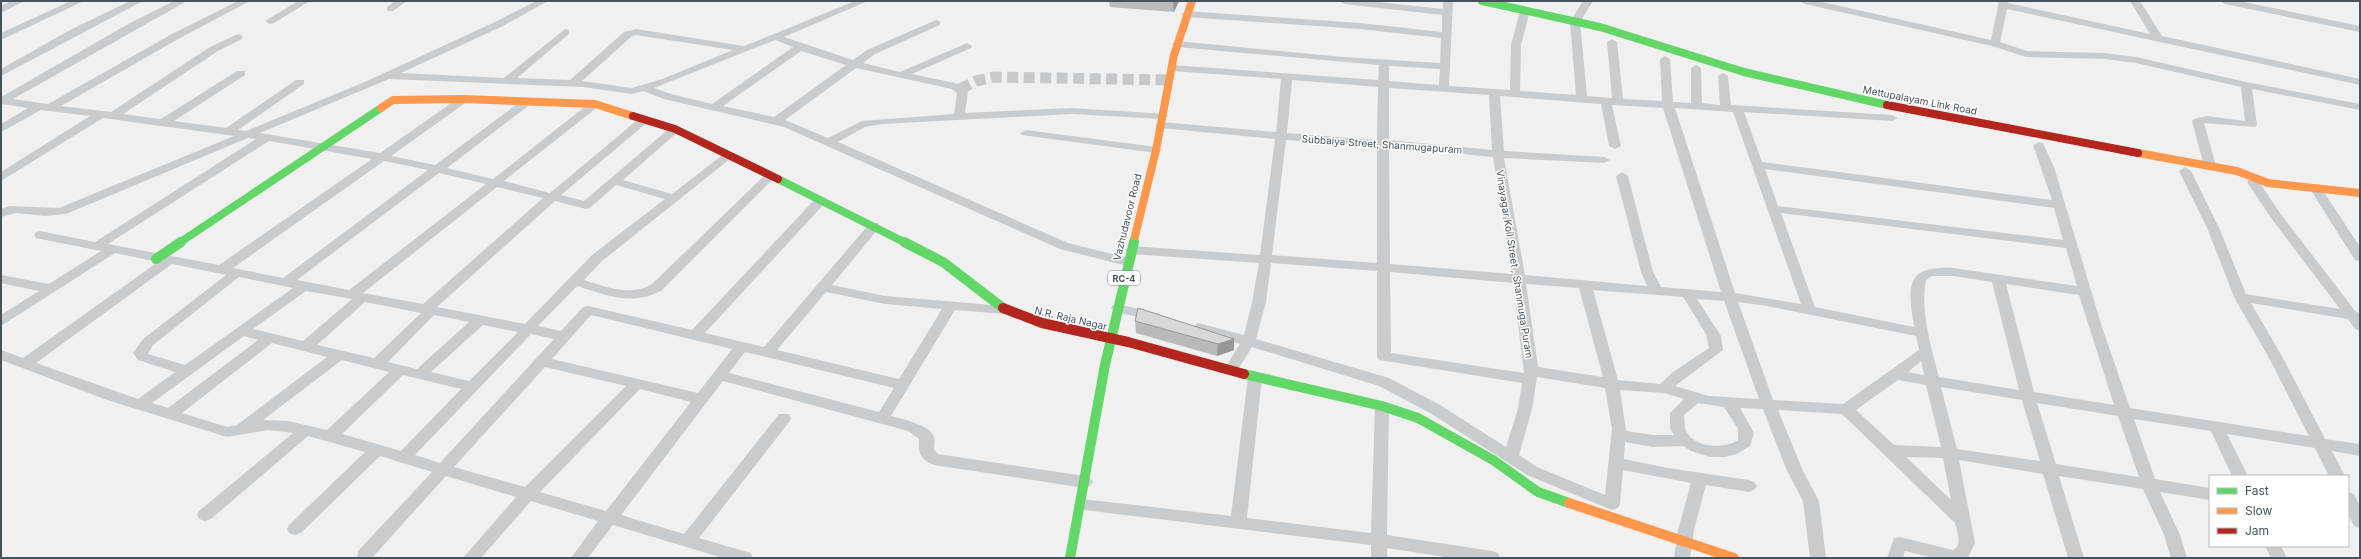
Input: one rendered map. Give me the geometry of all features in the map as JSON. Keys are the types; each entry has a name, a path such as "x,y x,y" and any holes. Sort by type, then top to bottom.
{"street":[{"path":"1,10 19,1"},
{"path":"1,37 79,1"},
{"path":"1,73 74,32 138,1"},
{"path":"2,101 112,38 182,1"},
{"path":"1,129 245,1"},
{"path":"270,21 305,1"},
{"path":"390,9 402,1"},
{"path":"1,213 16,208 50,214 62,211 387,76 543,1"},
{"path":"387,76 573,83 613,86 632,91 644,88 746,49 863,1"},
{"name":"Vazhudavoor Road","path":"1070,558 1082,505 1111,338 1129,256 1156,150 1177,44 1186,14 1192,1"},
{"path":"1344,1 1448,13"},
{"path":"1444,88 1448,1"},
{"name":"Mettupalayam Link Road","path":"1482,1 1600,27 1744,72 1855,98 1929,114 2237,171 2268,182 2316,189 2360,193"},
{"path":"1582,99 1575,22 1588,1"},
{"path":"1805,1 1995,44 2026,54 2128,58 2246,85 2360,107"},
{"path":"2135,1 2158,38"},
{"path":"2225,1 2360,29"},
{"path":"1995,44 2004,3 2360,82"},
{"path":"1515,94 1516,45 1525,11"},
{"path":"1186,14 1360,26 1447,36"},
{"path":"1575,22 1590,35"},
{"path":"776,121 852,64 871,52 936,23"},
{"path":"508,80 565,32"},
{"path":"573,83 628,34 636,32 746,49"},
{"path":"114,115 214,49 238,36"},
{"path":"776,36 800,47 852,64 960,89 963,92 959,117"},
{"path":"1618,102 1608,41 1626,47"},
{"path":"1177,44 1445,66"},
{"path":"902,75 967,46"},
{"path":"716,106 800,47"},
{"path":"1677,62 1662,58 1668,105 1729,297 1795,471 1811,501 1818,558"},
{"path":"1384,62 1381,144 1385,268 1384,357 1530,375 1658,389 1664,388 1710,402 1846,409 1896,375 1909,362 1926,352"},
{"path":"1697,107 1693,67 1768,88"},
{"path":"1172,68 1383,83 1606,102 1895,119"},
{"path":"164,122 241,72"},
{"path":"1716,74 1758,165 1810,311"},
{"path":"1230,371 1248,341 1259,302 1267,259 1287,76"},
{"path":"229,131 300,82"},
{"path":"2210,166 2198,121 2207,119 2251,125 2246,85"},
{"path":"644,88 668,97 716,106 776,121 829,142 1064,246 1129,256 1267,259 1519,278 1729,297 1922,333"},
{"name":"Vinayagar Koil Street , Shanmuga Puram","path":"1494,92 1498,154 1519,278 1530,375 1525,409 1511,457"},
{"path":"220,271 383,158 464,99"},
{"name":"N.R. Raja Nagar","path":"162,260 323,146 393,100 464,99 594,104 675,129 874,226 943,262 996,304 1045,325 1111,338 1230,371 1382,406 1418,418 1493,460 1538,492 1734,558"},
{"path":"2,101 229,131 323,146 437,169 586,206 675,129"},
{"path":"285,283 528,101"},
{"path":"1606,102 1615,146"},
{"path":"305,347 357,296 594,104"},
{"path":"1835,104 1895,119"},
{"name":"Subbaiya Street, Shanmugapuram","path":"829,142 867,123 1072,111 1161,120 1280,136 1474,150 1498,154 1604,160"},
{"path":"1,177 101,114"},
{"path":"377,364 429,309 552,197 645,119"},
{"path":"1026,133 1156,150"},
{"path":"97,246 267,137"},
{"path":"2035,145 2054,148"},
{"path":"2035,145 2060,205 2085,292 2149,485 2172,535 2179,558"},
{"path":"404,457 530,329 597,258 729,155"},
{"path":"2099,156 2253,182 2268,182"},
{"path":"1758,165 2060,205"},
{"path":"2185,171 2211,223 2241,298 2276,358 2336,475"},
{"path":"574,281 630,297 647,294 657,287 770,176"},
{"path":"1622,176 1647,272 1656,291"},
{"path":"614,181 673,198"},
{"path":"2253,182 2275,215 2356,316 2360,326"},
{"path":"2316,189 2360,257"},
{"path":"696,335 820,200"},
{"path":"1774,209 2072,245"},
{"path":"768,352 874,226"},
{"path":"40,236 235,274 482,319 564,336"},
{"path":"1,321 111,250"},
{"path":"24,364 162,260"},
{"path":"1895,558 1900,543 1954,558 1962,553 1967,543 1934,382 1922,333 1917,290 1919,281 1924,274 1932,272 1953,272 2085,292"},
{"path":"186,371 143,357 140,353 148,342 235,274"},
{"path":"1,279 51,289"},
{"path":"1998,279 2028,397 2076,558"},
{"path":"1187,325 1248,341 1384,382 1434,409 1532,471 1612,504 1618,435 1612,384 1585,285"},
{"path":"140,405 304,286"},
{"path":"823,287 885,300 1008,310"},
{"path":"1664,388 1678,375 1716,350 1717,343 1714,333 1702,318 1688,294"},
{"path":"2241,298 2356,316"},
{"path":"882,419 951,306"},
{"path":"1118,308 1164,319"},
{"path":"364,556 588,310 902,385"},
{"path":"420,374 464,333 482,319"},
{"path":"240,331 473,387"},
{"path":"170,414 270,338"},
{"path":"579,558 742,346"},
{"path":"1,355 140,405 227,432 268,425 288,426 306,430 445,468 745,558"},
{"path":"239,431 339,355"},
{"path":"541,361 702,399"},
{"path":"330,436 400,370"},
{"path":"720,375 913,427 925,434 927,437 926,452 934,459 1085,482"},
{"path":"1896,375 2360,450"},
{"path":"1238,524 1255,377"},
{"path":"471,558 528,494 637,384"},
{"path":"1696,397 1677,413 1676,428 1685,440 1698,447 1720,452 1733,451 1742,447 1746,441 1747,434 1730,404"},
{"path":"1379,558 1382,406"},
{"path":"1846,409 1892,451 1963,522"},
{"path":"687,541 784,418"},
{"path":"2216,426 2240,475"},
{"path":"205,515 306,430"},
{"path":"1618,435 1653,441 1685,440"},
{"path":"295,529 378,450"},
{"path":"1892,451 1949,453 2209,494"},
{"path":"1616,463 1700,479 1749,486"},
{"path":"1682,558 1684,541 1700,479"},
{"path":"2349,500 2357,520"},
{"path":"1082,505 1379,540 1489,558"},
{"path":"2274,547 2279,558"}],"building":[{"path":"1138,308 1234,339 1218,344 1135,321"}],"tunnel":[{"path":"960,89 976,81 994,77 1170,80"}],"traffic: fast":[{"path":"1482,1 1600,27 1744,72 1887,105"},
{"path":"156,259 381,108"},
{"path":"778,179 943,262 1003,308"},
{"path":"1070,558 1105,365 1135,236"},
{"path":"1244,374 1382,406 1418,418 1493,460 1538,492 1569,503"}],"traffic: slow":[{"path":"1135,236 1156,150 1174,55 1192,1"},
{"path":"381,108 393,100 464,99 595,104 633,116"},
{"path":"2138,153 2237,171 2268,183 2360,193"},
{"path":"1569,503 1734,558"}],"traffic: jam":[{"path":"1887,105 2138,153"},
{"path":"633,116 675,129 778,179"},
{"path":"1003,308 1042,323 1128,342 1244,374"}]}
